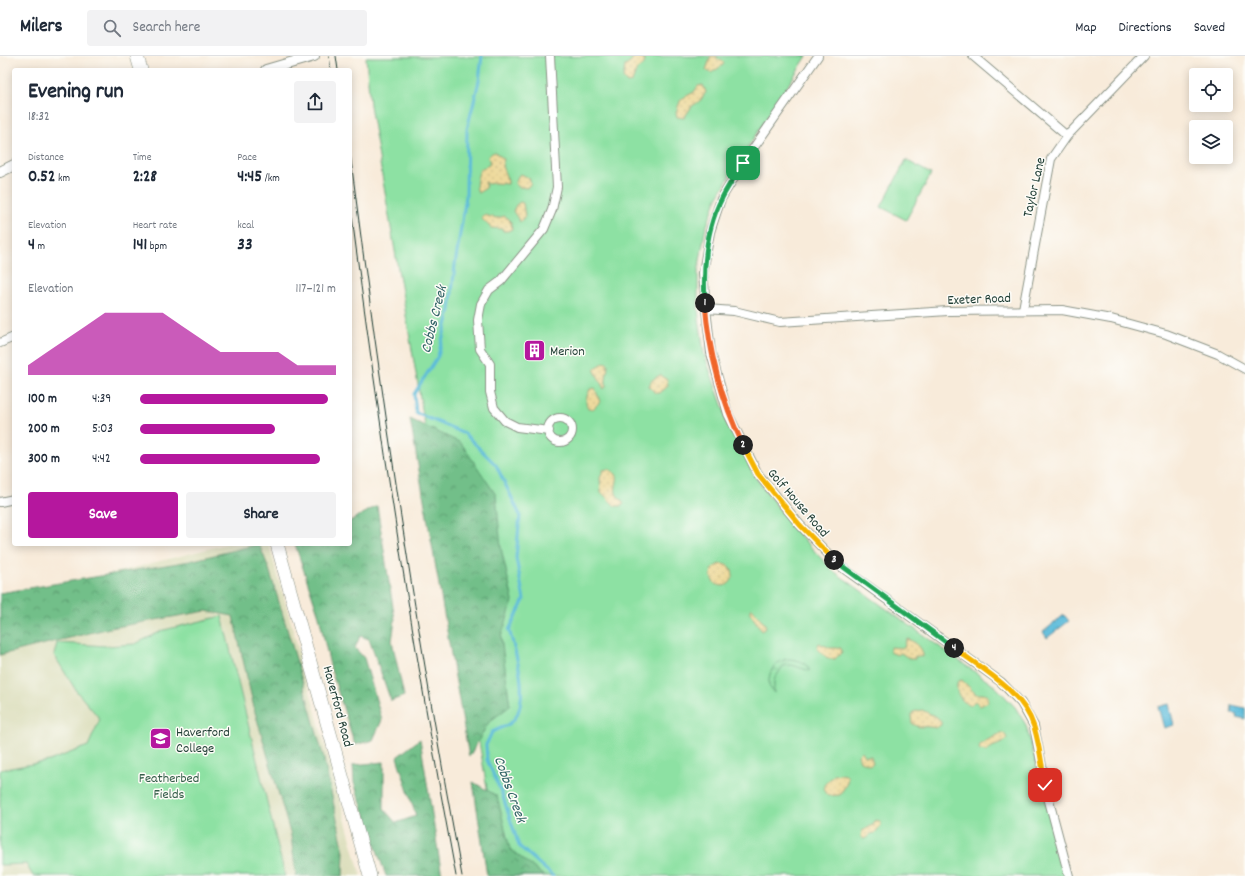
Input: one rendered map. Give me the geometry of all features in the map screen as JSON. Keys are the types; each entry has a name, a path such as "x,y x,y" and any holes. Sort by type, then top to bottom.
{"main road":[{"path":"137,56 140,68"},
{"name":"Haverford Road","path":"278,546 370,876"}],"street":[{"path":"273,68 313,56"},
{"path":"549,431 517,427 505,421 494,408 490,392 490,364 480,349 478,320 480,304 489,290 502,281 544,228 552,210 557,187 550,56"},
{"name":"Golf House Road","path":"818,56 743,163 721,199 710,232 703,273 706,309 711,353 728,414 758,474 800,525 840,566 1001,682 1021,703 1034,726 1048,797 1069,876"},
{"path":"973,56 1067,136"},
{"name":"Taylor Lane","path":"1023,309 1051,159 1067,136 1144,56"},
{"path":"0,172 12,166"},
{"name":"Exeter Road","path":"706,309 734,311 780,322 948,311 1023,309 1062,310 1111,319 1166,334 1218,354 1245,369"},
{"path":"0,343 12,338"},
{"path":"0,502 12,499"}],"shaded area":[{"name":"Haverford College","path":"219,546 270,546 361,876 0,876 0,602"}],"green space":[{"path":"807,56 738,162 717,198 705,231 698,272 698,311 704,354 726,416 753,474 793,528 832,570 996,687 1015,707 1026,725 1065,876 502,876 370,105 366,57"},
{"path":"906,160 931,174 906,220 881,207"},
{"path":"410,419 461,443 496,495 501,548 513,601 501,637 510,706 489,722 469,757"},
{"path":"377,506 395,620 392,641 404,696 391,701 369,639 360,636 355,648 364,658 382,720 373,740 355,745 331,670 319,616 296,546 352,546 352,520"},
{"path":"251,546 260,546 269,569 323,755 344,852 343,876 296,876 291,836 255,712 233,616 206,611 110,628 0,655 0,593 190,561"},
{"name":"Featherbed Fields","path":"222,616 285,876 33,876 26,864 0,865 0,770 49,761 88,746 100,719 77,692 54,655 57,643 107,646 135,644 164,630"},
{"path":"786,659 800,661 806,665 810,671 792,665 783,666 774,680 774,693 769,686 769,677 772,669 778,663"},
{"path":"420,739 442,876 386,876 354,783 353,765 384,762 384,809 396,823 416,816 397,757"},
{"path":"473,782 497,796 510,849 544,876 487,876"}],"sand":[{"path":"639,56 645,61 643,66 637,69 632,82 627,83 623,78 625,66 630,63 633,57"},
{"path":"711,56 717,56 717,59 724,62 723,65 711,73 706,70"},
{"path":"703,85 706,92 700,101 692,106 684,118 677,117 676,112 681,99 694,92 698,86"},
{"path":"495,152 504,159 502,166 508,184 488,184 485,182 486,188 478,193 476,184 480,169 489,165 490,162 488,157"},
{"path":"521,174 529,178 531,183 527,188 519,187 515,184 518,176"},
{"path":"520,202 523,203 525,216 520,222 513,211 516,205"},
{"path":"484,215 497,218 505,216 511,222 512,229 503,231 503,229 491,228 482,219 482,216"},
{"path":"605,362 608,364 606,386 604,389 594,369"},
{"path":"660,375 667,379 668,386 660,393 655,393 649,386 652,380"},
{"path":"595,388 600,402 593,409 588,408 586,403 587,396 590,389"},
{"path":"608,469 616,474 616,493 624,504 621,506 615,506 601,492 600,478 603,470"},
{"path":"722,564 730,567 733,575 730,583 722,586 714,583 711,575 714,567"},
{"path":"752,608 765,624 766,628 762,631 750,613"},
{"path":"908,639 919,646 923,657 915,656 915,659 910,659 901,653 897,655 890,652 890,647 904,648 906,640"},
{"path":"819,643 830,648 841,648 842,652 835,659 828,659 817,648"},
{"path":"962,680 976,694 988,696 988,702 980,706 975,701 970,706 964,702 959,696 957,689 958,681"},
{"path":"922,710 937,717 941,722 941,725 935,728 919,727 914,725 912,723 911,716 913,712"},
{"path":"1004,733 1007,738 1005,741 987,751 979,750 980,744"},
{"path":"862,751 865,756 871,756 873,763 870,765 860,761 858,755"},
{"path":"840,774 848,777 847,783 840,795 828,796 825,793 824,785 834,775"},
{"path":"875,820 880,821 881,825 875,833 870,834 864,839 861,837 862,831 873,825"}],"water":[{"path":"1064,615 1069,621 1047,638 1043,632"},
{"path":"1169,704 1174,725 1164,728 1158,707"},
{"path":"1232,705 1245,708 1245,719 1236,717 1237,714 1231,713"}],"waterway":[{"name":"Cobbs Creek","path":"482,56 479,81 467,129 466,196 455,265 450,310 438,356 414,394 416,413 464,433 496,465 520,515 516,558 524,600 509,630 521,679 520,705 516,716 509,724 492,732 486,745 487,760 502,794 519,846 553,876"}],"tram line":[{"path":"329,56 331,68"},
{"path":"336,56 338,68"},
{"path":"352,168 387,425 415,606 462,876"},
{"path":"352,217 398,540 456,876"}],"place":[{"name":"Merion","path":"534,350"},
{"name":"Haverford College","path":"161,739"}],"route":[{"path":"743,163 721,199 710,232 703,273 711,353 728,414 758,474 800,525 840,566 1001,682 1021,703 1034,726 1045,785"}]}
